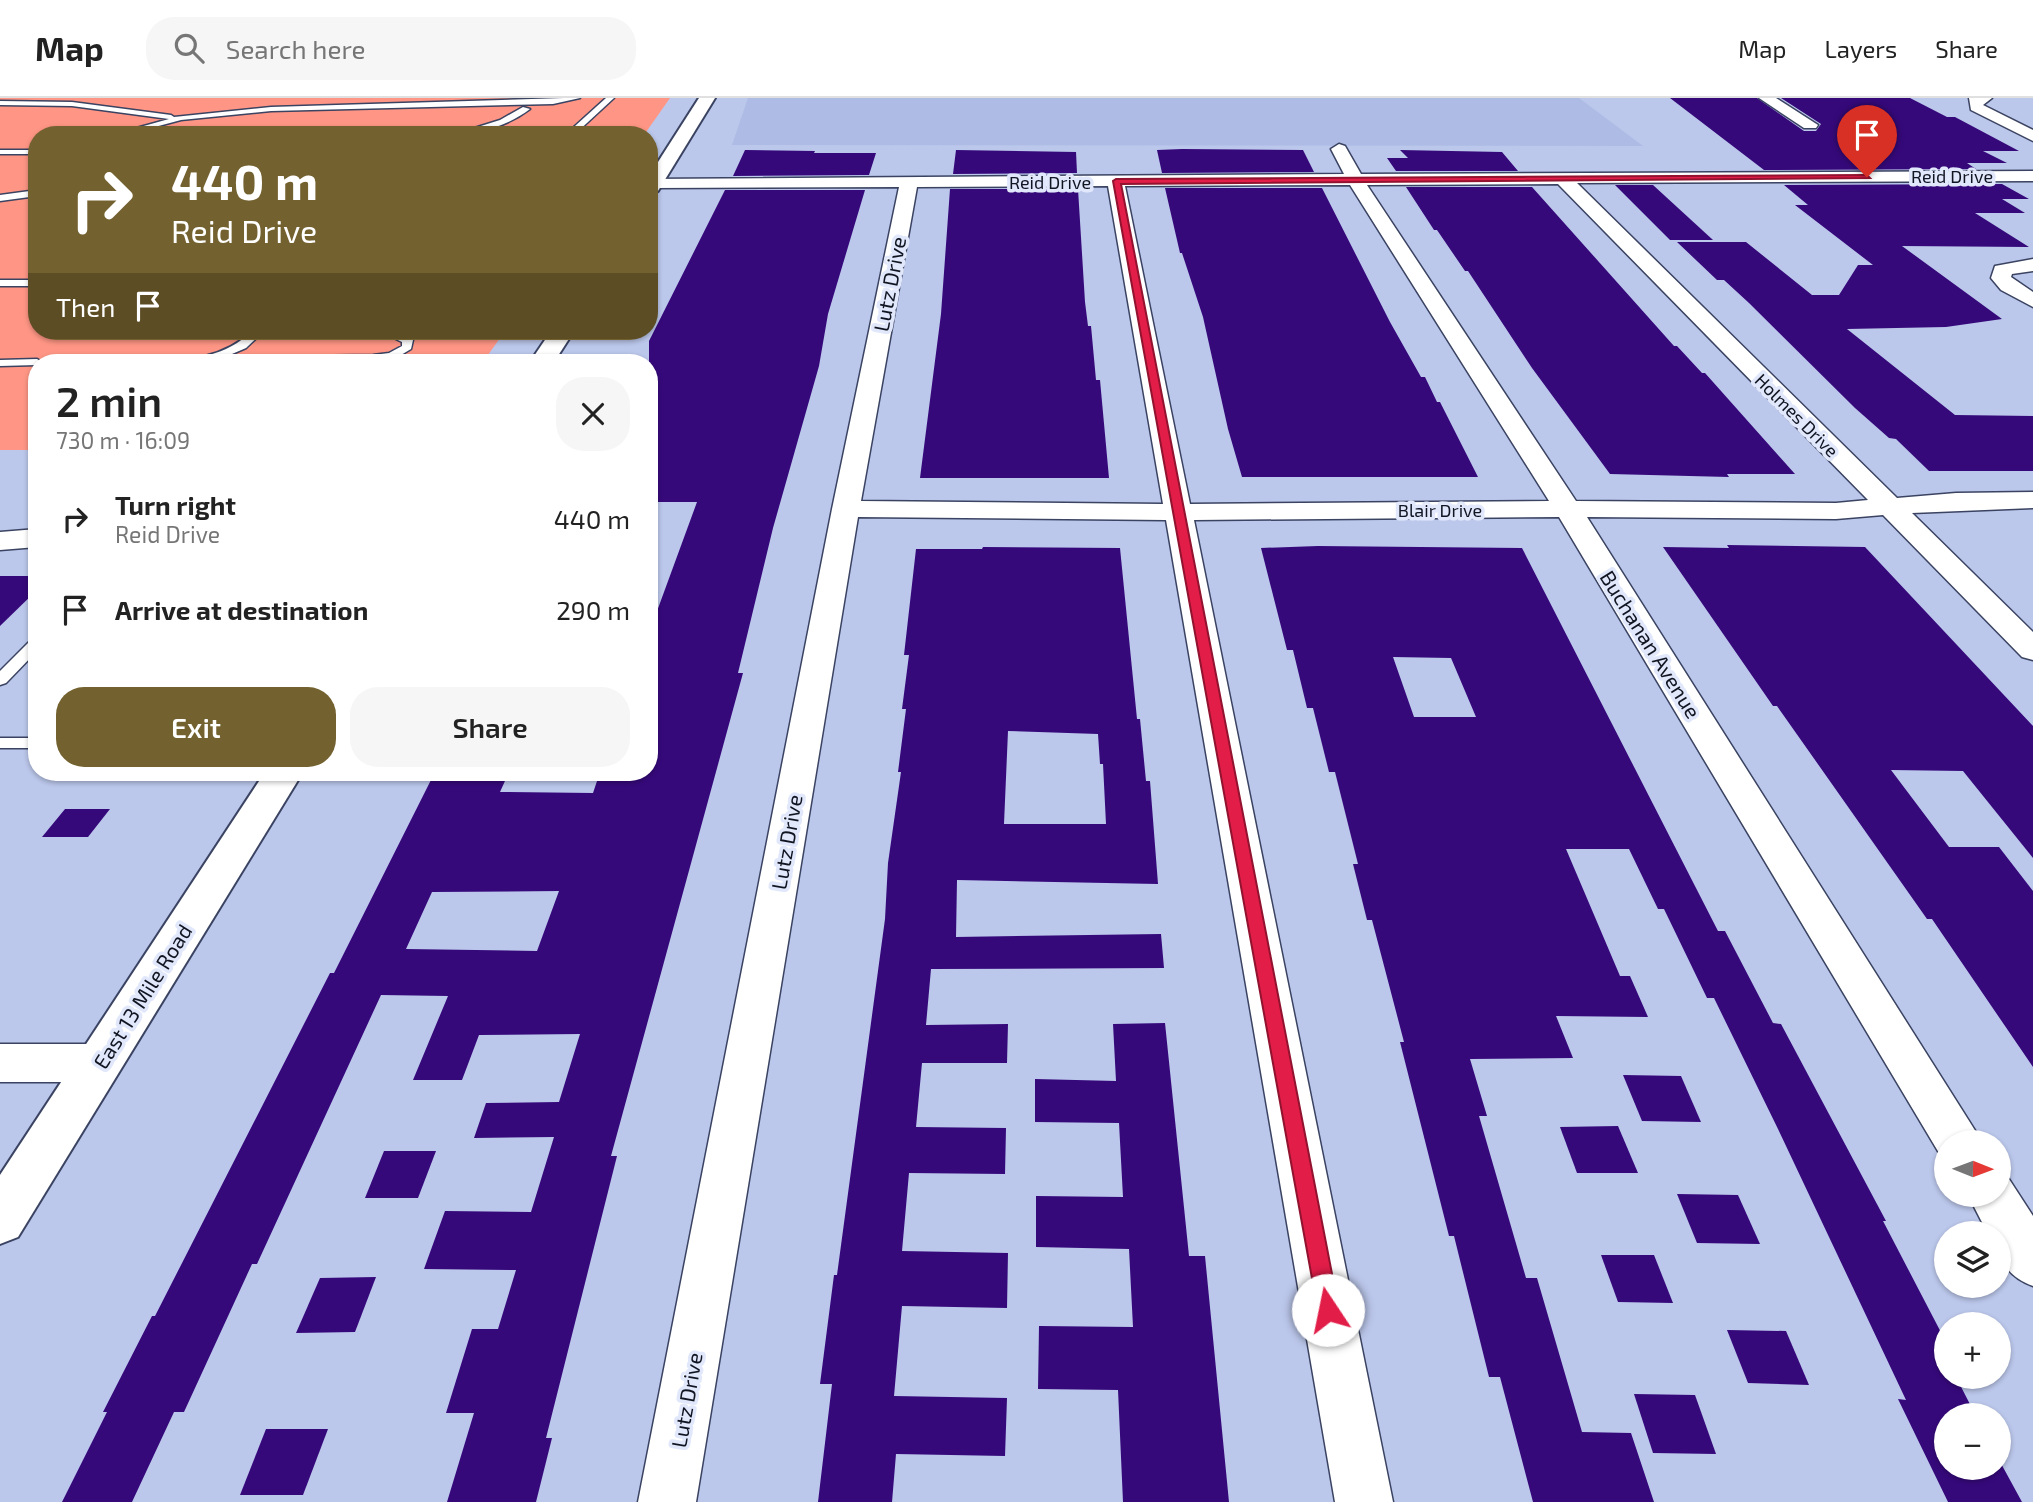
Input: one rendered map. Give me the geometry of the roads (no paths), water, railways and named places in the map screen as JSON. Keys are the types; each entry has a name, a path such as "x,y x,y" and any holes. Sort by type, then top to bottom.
{"main road":[{"path":"658,177 708,98"},
{"name":"East 13 Mile Road","path":"0,1220 278,781"}],"street":[{"path":"1766,98 1810,125"},
{"path":"1984,98 1975,100 1976,107 2033,136"},
{"name":"Buchanan Avenue","path":"1339,149 1356,181 1568,509 1951,1130"},
{"name":"Reid Drive","path":"658,187 909,182 2033,176"},
{"name":"Holmes Drive","path":"1563,179 2033,650"},
{"path":"1116,181 1364,1502"},
{"name":"Lutz Drive","path":"667,1502 846,509 909,182"},
{"path":"2025,265 2002,270 2001,278 2008,286 2033,301"},
{"name":"Blair Drive","path":"846,509 1178,512 1568,509 1823,511 1890,509 1956,501 2033,500"},
{"path":"0,541 28,539"},
{"path":"0,1063 100,1063"},
{"path":"2000,1208 2033,1262"}],"lane":[{"path":"45,103 54,98"},
{"path":"45,103 77,98"},
{"path":"100,98 97,100 105,107"},
{"path":"505,98 526,106"},
{"path":"150,126 181,118 271,109 546,108 552,101 576,98"},
{"path":"579,126 610,98"},
{"path":"0,103 105,107 181,118"},
{"path":"489,126 503,122 526,106"},
{"path":"0,152 28,152"},
{"path":"0,198 28,194"},
{"path":"0,283 28,282"},
{"path":"226,354 249,340"},
{"path":"395,354 407,347 408,340"},
{"path":"0,363 28,362"},
{"path":"0,680 28,651"},
{"path":"0,743 28,743"}]}
